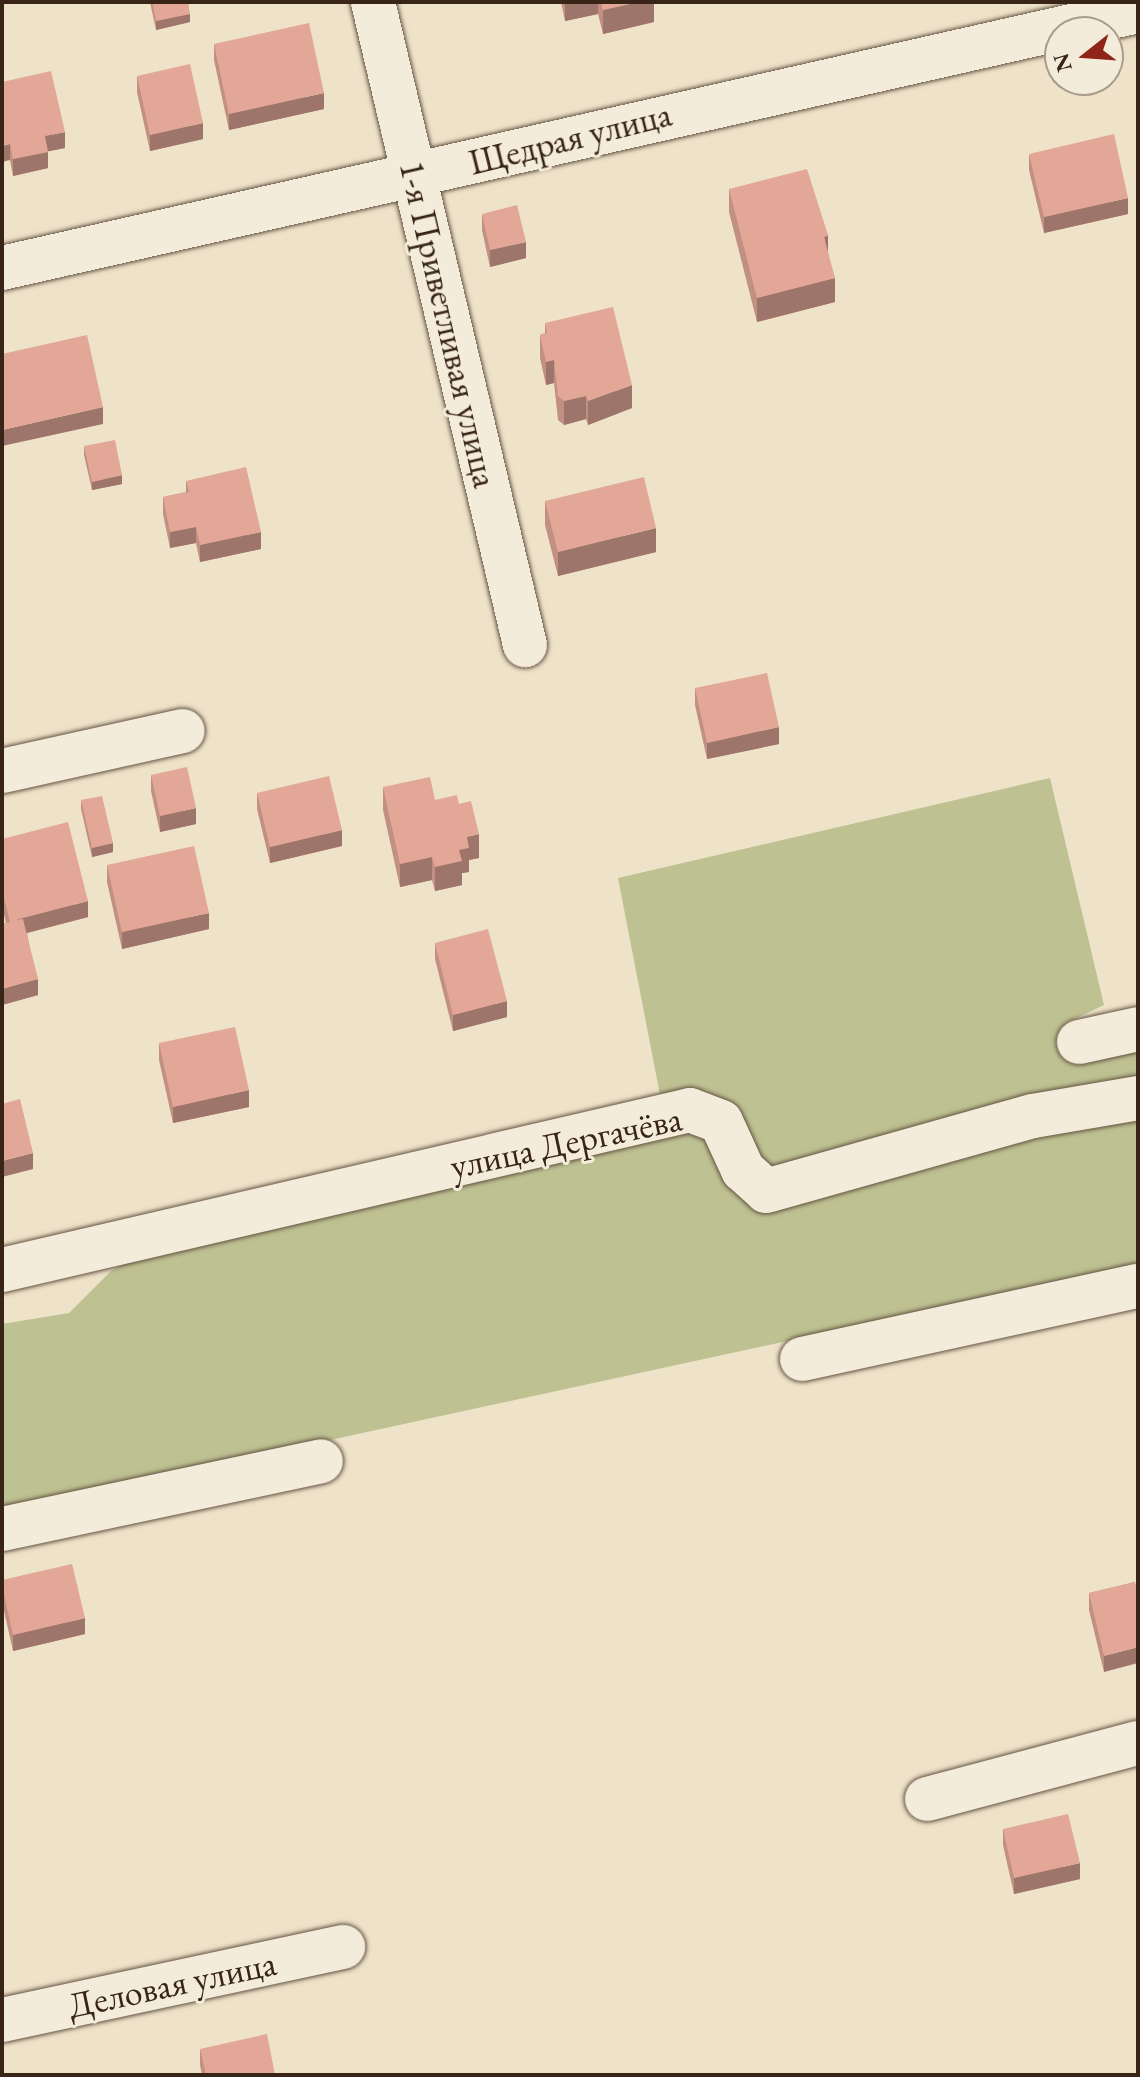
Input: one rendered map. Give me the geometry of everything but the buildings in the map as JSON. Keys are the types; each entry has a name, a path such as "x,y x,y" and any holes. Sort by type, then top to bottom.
{"street":[{"name":"1-я Приветливая улица","path":"373,2 525,645"},
{"name":"Щедрая улица","path":"2,268 414,176 708,105 1138,11"},
{"path":"2,771 183,731"},
{"path":"1079,1042 1138,1029"},
{"name":"улица Дергачёва","path":"2,1270 690,1110 721,1122 743,1170 766,1191 1033,1116 1138,1098"},
{"path":"802,1359 1138,1286"},
{"path":"2,1529 321,1461"},
{"path":"927,1799 1138,1743"},
{"name":"Деловая улица","path":"2,2020 343,1947"}],"green space":[{"path":"1050,778 1104,1005 1066,1023 1077,1059 1138,1045 1138,1265 2,1511 2,1324 69,1313 111,1271 161,1244 667,1131 618,878"}]}
